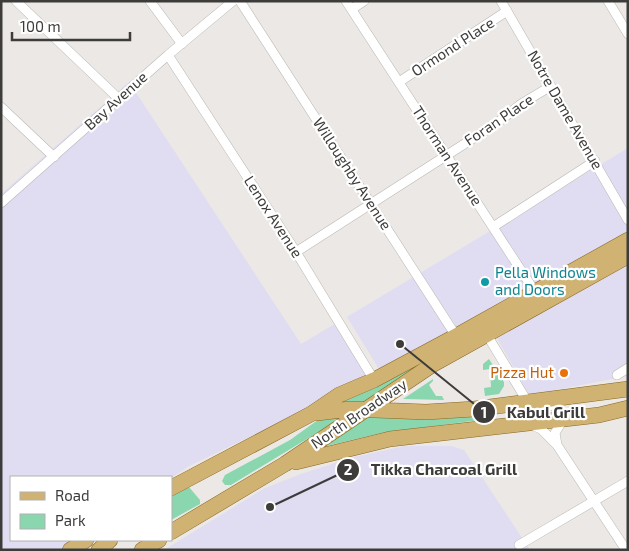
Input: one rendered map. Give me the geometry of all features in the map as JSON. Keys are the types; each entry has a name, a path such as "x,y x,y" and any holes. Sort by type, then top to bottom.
{"main road":[{"name":"North Broadway","path":"172,487 311,414 339,395 460,342 539,297 628,240"},
{"name":"North Broadway","path":"172,531 285,464 366,410 460,342 487,335 539,297 628,256"},
{"path":"311,414 334,410 426,412 628,389"},
{"path":"285,464 390,439 599,415 628,408"},
{"path":"70,550 84,541"},
{"path":"99,550 109,541"},
{"path":"142,550 156,541"}],"street":[{"path":"16,1 119,99"},
{"path":"150,1 182,44"},
{"name":"Bay Avenue","path":"1,204 168,55 233,1"},
{"name":"Willoughby Avenue","path":"240,1 460,342"},
{"path":"349,5 364,1"},
{"name":"Notre Dame Avenue","path":"501,1 628,220"},
{"path":"608,1 628,34"},
{"name":"Thorman Avenue","path":"349,5 539,297"},
{"name":"Ormond Place","path":"399,82 507,12"},
{"name":"Lenox Avenue","path":"168,55 296,252 374,380"},
{"name":"Foran Place","path":"296,252 551,86"},
{"path":"1,107 54,157"},
{"path":"493,227 595,161"},
{"path":"487,335 527,401"},
{"path":"617,375 628,368"},
{"path":"560,398 527,423 541,429 557,445 626,550"},
{"path":"557,445 555,433 564,418"},
{"path":"519,545 628,481"}],"shaded area":[{"path":"129,82 301,344 335,324 370,379 189,466 172,477 10,476 10,541 72,541 59,550 1,550 1,194"},
{"path":"628,148 628,231 443,336 379,369 347,317"},
{"path":"628,265 628,376 529,395 497,338"},
{"path":"405,446 451,446 464,450 530,550 164,550 265,488 354,457"}],"green space":[{"path":"489,359 504,382 504,386 499,394 485,396 484,388 491,387 490,369 483,370 483,364"},
{"path":"425,360 409,375 363,404 342,403 341,401"},
{"path":"433,379 429,385 436,396 442,396 444,400 403,399"},
{"path":"494,411 496,414 495,418 381,433 322,447 366,413"},
{"path":"345,416 231,485 225,485 222,481 225,475 290,440 322,417"},
{"path":"189,487 200,500 200,504 172,519 172,496"}],"place":[{"name":"Pella Windows and Doors","path":"485,282"},
{"name":"Kabul Grill","path":"400,344"},
{"name":"Pizza Hut","path":"564,373"},
{"name":"Tikka Charcoal Grill","path":"270,507"}]}
